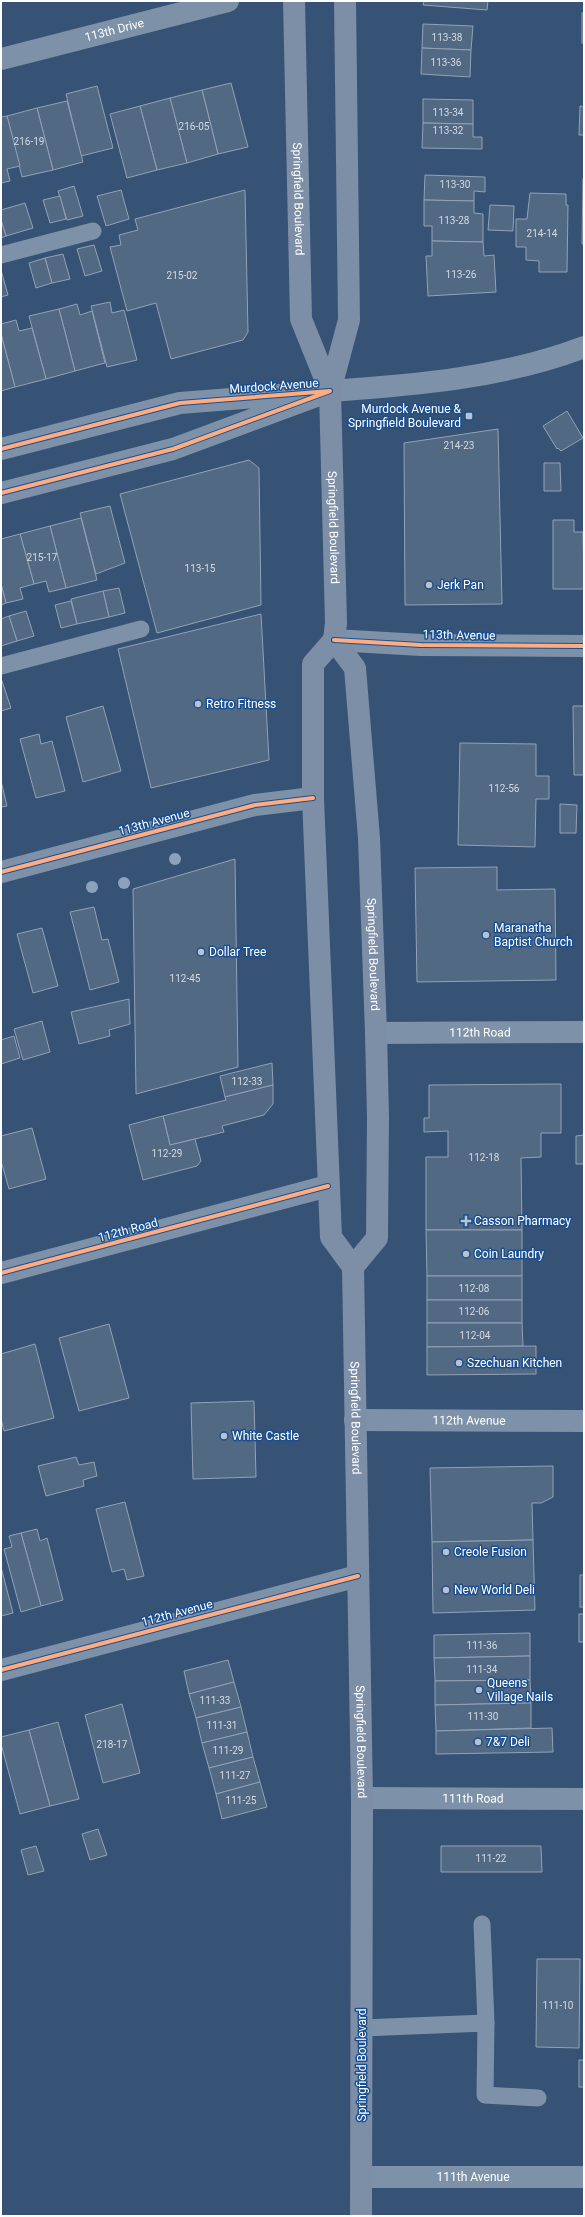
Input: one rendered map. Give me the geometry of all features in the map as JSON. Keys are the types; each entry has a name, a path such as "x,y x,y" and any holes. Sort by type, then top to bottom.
{"main road":[{"name":"Springfield Boulevard","path":"294,1 301,319 330,391"},
{"name":"Springfield Boulevard","path":"345,1 350,320 330,391 336,623 334,640 355,668 369,838 376,1033 377,1238 353,1267 362,1798 361,2216"},
{"path":"334,640 313,664 313,798 331,1237 353,1267"}],"street":[{"name":"113th Drive","path":"1,59 228,1"},
{"name":"Murdock Avenue","path":"1,449 180,403 454,380 516,367 584,347"},
{"name":"Murdock Avenue","path":"1,493 173,449 330,391"},
{"name":"113th Avenue","path":"334,640 421,645 584,646"},
{"name":"113th Avenue","path":"1,872 255,805 313,798"},
{"name":"112th Road","path":"376,1033 584,1032"},
{"name":"112th Road","path":"1,1273 328,1186"},
{"name":"112th Avenue","path":"355,1420 584,1421"},
{"name":"112th Avenue","path":"1,1670 358,1576"},
{"name":"111th Road","path":"362,1798 584,1799"},
{"name":"111th Avenue","path":"362,2177 584,2177"}],"lane":[{"path":"1,255 93,230"},
{"path":"1,666 141,629"},
{"path":"482,1924 486,2023 486,2095 538,2098"},
{"path":"362,2028 486,2023"}],"building":[{"path":"424,1 488,1 487,10 423,5"},
{"path":"582,13 584,13 584,43 582,43"},
{"path":"423,24 473,26 471,50 422,48"},
{"path":"422,48 471,50 470,77 421,74"},
{"path":"231,83 248,147 218,154 202,90"},
{"path":"97,86 113,148 81,156 66,94"},
{"path":"202,90 218,154 187,163 170,98"},
{"path":"170,98 187,163 157,170 140,106"},
{"path":"423,99 473,100 473,124 423,123"},
{"path":"67,101 83,162 53,170 37,108"},
{"path":"140,106 157,170 127,178 110,114"},
{"path":"580,106 584,107 584,135 579,135"},
{"path":"37,108 53,170 22,177 7,116"},
{"path":"7,116 20,166 7,169 10,181 1,183 1,117"},
{"path":"423,123 473,124 473,137 482,137 482,149 422,148"},
{"path":"425,175 485,177 485,192 474,191 474,201 424,200"},
{"path":"583,178 584,244 582,244"},
{"path":"74,186 83,216 67,220 58,191"},
{"path":"121,190 129,219 106,226 97,196"},
{"path":"245,190 248,332 243,340 171,359 156,303 127,311 110,247 121,245 119,235 138,230 135,219"},
{"path":"530,193 566,194 566,205 568,205 567,272 539,272 539,261 526,260 526,247 516,247 516,219 527,219"},
{"path":"60,196 66,219 50,223 43,200"},
{"path":"424,200 474,201 474,213 483,214 483,242 432,241 432,226 424,226"},
{"path":"25,203 33,228 6,236 1,220 1,210"},
{"path":"490,205 514,206 513,231 488,230"},
{"path":"1,220 6,236 1,238"},
{"path":"432,241 483,242 484,256 494,255 496,292 428,296 426,256 432,256"},
{"path":"94,245 102,271 85,276 77,249"},
{"path":"63,254 70,279 52,283 45,258"},
{"path":"45,258 52,283 36,288 29,263"},
{"path":"1,270 8,295 1,297"},
{"path":"110,302 112,313 124,310 137,360 107,367 91,306"},
{"path":"77,304 80,315 92,311 105,363 75,371 59,309"},
{"path":"59,309 75,371 46,379 29,316"},
{"path":"16,320 19,331 32,328 46,379 15,387 1,334 1,324"},
{"path":"1,334 15,387 1,391"},
{"path":"567,411 583,438 561,451 558,448 557,449 543,426"},
{"path":"498,429 502,604 405,605 404,443"},
{"path":"249,460 259,468 261,605 157,633 120,494"},
{"path":"544,463 560,463 561,491 544,491"},
{"path":"110,506 125,563 96,574 80,513"},
{"path":"81,518 97,580 66,588 50,526"},
{"path":"553,520 574,520 574,532 583,532 584,589 553,589"},
{"path":"50,526 66,588 49,592 46,581 34,584 20,534"},
{"path":"20,534 34,584 20,588 23,599 6,603 1,584 1,539"},
{"path":"1,584 6,603 1,605"},
{"path":"119,588 125,613 109,617 103,591"},
{"path":"103,591 109,617 77,624 71,599"},
{"path":"71,601 77,624 61,628 55,605"},
{"path":"26,611 34,636 17,641 9,616"},
{"name":"Retro Fitness","path":"261,614 269,760 151,788 118,649"},
{"path":"9,616 17,641 1,646 1,619"},
{"path":"1,678 11,708 1,711"},
{"path":"103,706 121,771 83,782 66,717"},
{"path":"573,706 584,706 584,775 574,775"},
{"path":"39,734 41,744 52,741 65,791 36,798 20,739"},
{"path":"460,743 536,744 536,776 549,776 549,799 536,799 535,847 458,845"},
{"path":"1,781 7,806 1,807"},
{"path":"560,804 577,805 576,833 560,833"},
{"path":"235,859 238,1067 136,1094 133,889"},
{"name":"Maranatha Baptist Church","path":"497,867 497,890 555,889 556,980 417,982 415,868"},
{"path":"94,907 102,940 108,939 119,982 90,990 70,912"},
{"path":"42,928 58,986 33,993 17,934"},
{"path":"129,999 130,1024 109,1030 110,1036 79,1044 71,1012"},
{"path":"42,1021 50,1052 23,1060 14,1029"},
{"path":"14,1036 20,1058 1,1064 1,1040"},
{"path":"272,1063 273,1085 225,1097 220,1076"},
{"path":"561,1084 561,1133 541,1133 541,1157 521,1158 522,1230 426,1230 426,1157 448,1157 448,1131 424,1132 424,1118 429,1118 429,1085"},
{"path":"273,1085 273,1104 264,1115 222,1126 224,1132 170,1145 163,1116 226,1100 225,1097"},
{"path":"163,1116 170,1145 195,1139 201,1161 197,1166 143,1180 129,1125"},
{"path":"32,1128 46,1179 9,1189 1,1161 1,1136"},
{"path":"584,1135 584,1164 576,1164 576,1136"},
{"path":"426,1230 522,1230 522,1276 427,1276"},
{"path":"427,1276 522,1276 522,1300 427,1300"},
{"path":"427,1300 522,1300 522,1323 427,1323"},
{"path":"427,1323 522,1323 523,1346 427,1347"},
{"path":"109,1324 129,1398 79,1411 59,1338"},
{"path":"35,1344 54,1418 4,1431 1,1419 1,1354"},
{"path":"536,1346 536,1374 427,1375 427,1347"},
{"name":"White Castle","path":"254,1401 256,1477 193,1479 191,1403"},
{"path":"76,1457 79,1465 94,1462 97,1476 83,1480 84,1486 46,1496 38,1466"},
{"path":"553,1466 553,1497 541,1503 532,1503 533,1540 432,1542 430,1468"},
{"path":"125,1502 144,1576 127,1580 124,1569 112,1572 96,1509"},
{"path":"37,1529 40,1541 47,1538 63,1600 41,1606 21,1533"},
{"path":"21,1533 41,1606 21,1612 4,1549 12,1547 9,1536"},
{"path":"533,1540 535,1610 433,1613 432,1542"},
{"path":"1,1567 13,1613 1,1616"},
{"path":"580,1575 584,1575 584,1607 580,1607"},
{"path":"579,1614 584,1614 584,1642 579,1642"},
{"path":"530,1633 530,1656 434,1658 434,1635"},
{"path":"530,1656 530,1680 435,1681 434,1658"},
{"path":"228,1660 234,1682 189,1694 184,1671"},
{"path":"530,1680 531,1703 435,1705 435,1681"},
{"path":"234,1682 241,1707 196,1718 189,1694"},
{"path":"531,1703 531,1728 436,1731 435,1705"},
{"path":"122,1704 140,1773 103,1783 85,1715"},
{"path":"241,1707 247,1732 202,1743 196,1718"},
{"path":"58,1722 79,1799 50,1806 29,1730"},
{"path":"552,1728 553,1752 436,1754 436,1731"},
{"path":"29,1730 50,1806 20,1814 1,1744 1,1737"},
{"path":"247,1732 253,1757 209,1768 202,1743"},
{"path":"253,1757 260,1782 216,1794 209,1768"},
{"path":"260,1782 267,1807 222,1819 216,1794"},
{"path":"98,1829 107,1855 90,1860 82,1834"},
{"path":"36,1846 44,1871 28,1875 21,1850"},
{"path":"441,1846 541,1846 542,1872 441,1872"},
{"path":"537,1959 580,1959 579,2048 536,2047"},
{"path":"579,2060 584,2060 584,2087 579,2087"}],"cycle path":[{"path":"1,449 180,403 330,391 173,449 1,493"},
{"path":"334,640 421,645 584,646"},
{"path":"1,872 255,805 313,798"},
{"path":"1,1273 328,1186"},
{"path":"1,1670 358,1576"}],"place":[{"name":"Murdock Avenue & Springfield Boulevard","path":"469,416"},
{"name":"Jerk Pan","path":"429,585"},
{"name":"Retro Fitness","path":"198,704"},
{"name":"Maranatha Baptist Church","path":"486,935"},
{"name":"Dollar Tree","path":"201,952"},
{"name":"Casson Pharmacy","path":"466,1221"},
{"name":"Coin Laundry","path":"466,1254"},
{"name":"Szechuan Kitchen","path":"459,1363"},
{"name":"White Castle","path":"224,1436"},
{"name":"Creole Fusion","path":"446,1552"},
{"name":"New World Deli","path":"446,1590"},
{"name":"Queens Village Nails","path":"479,1690"},
{"name":"7&7 Deli","path":"478,1742"}]}
